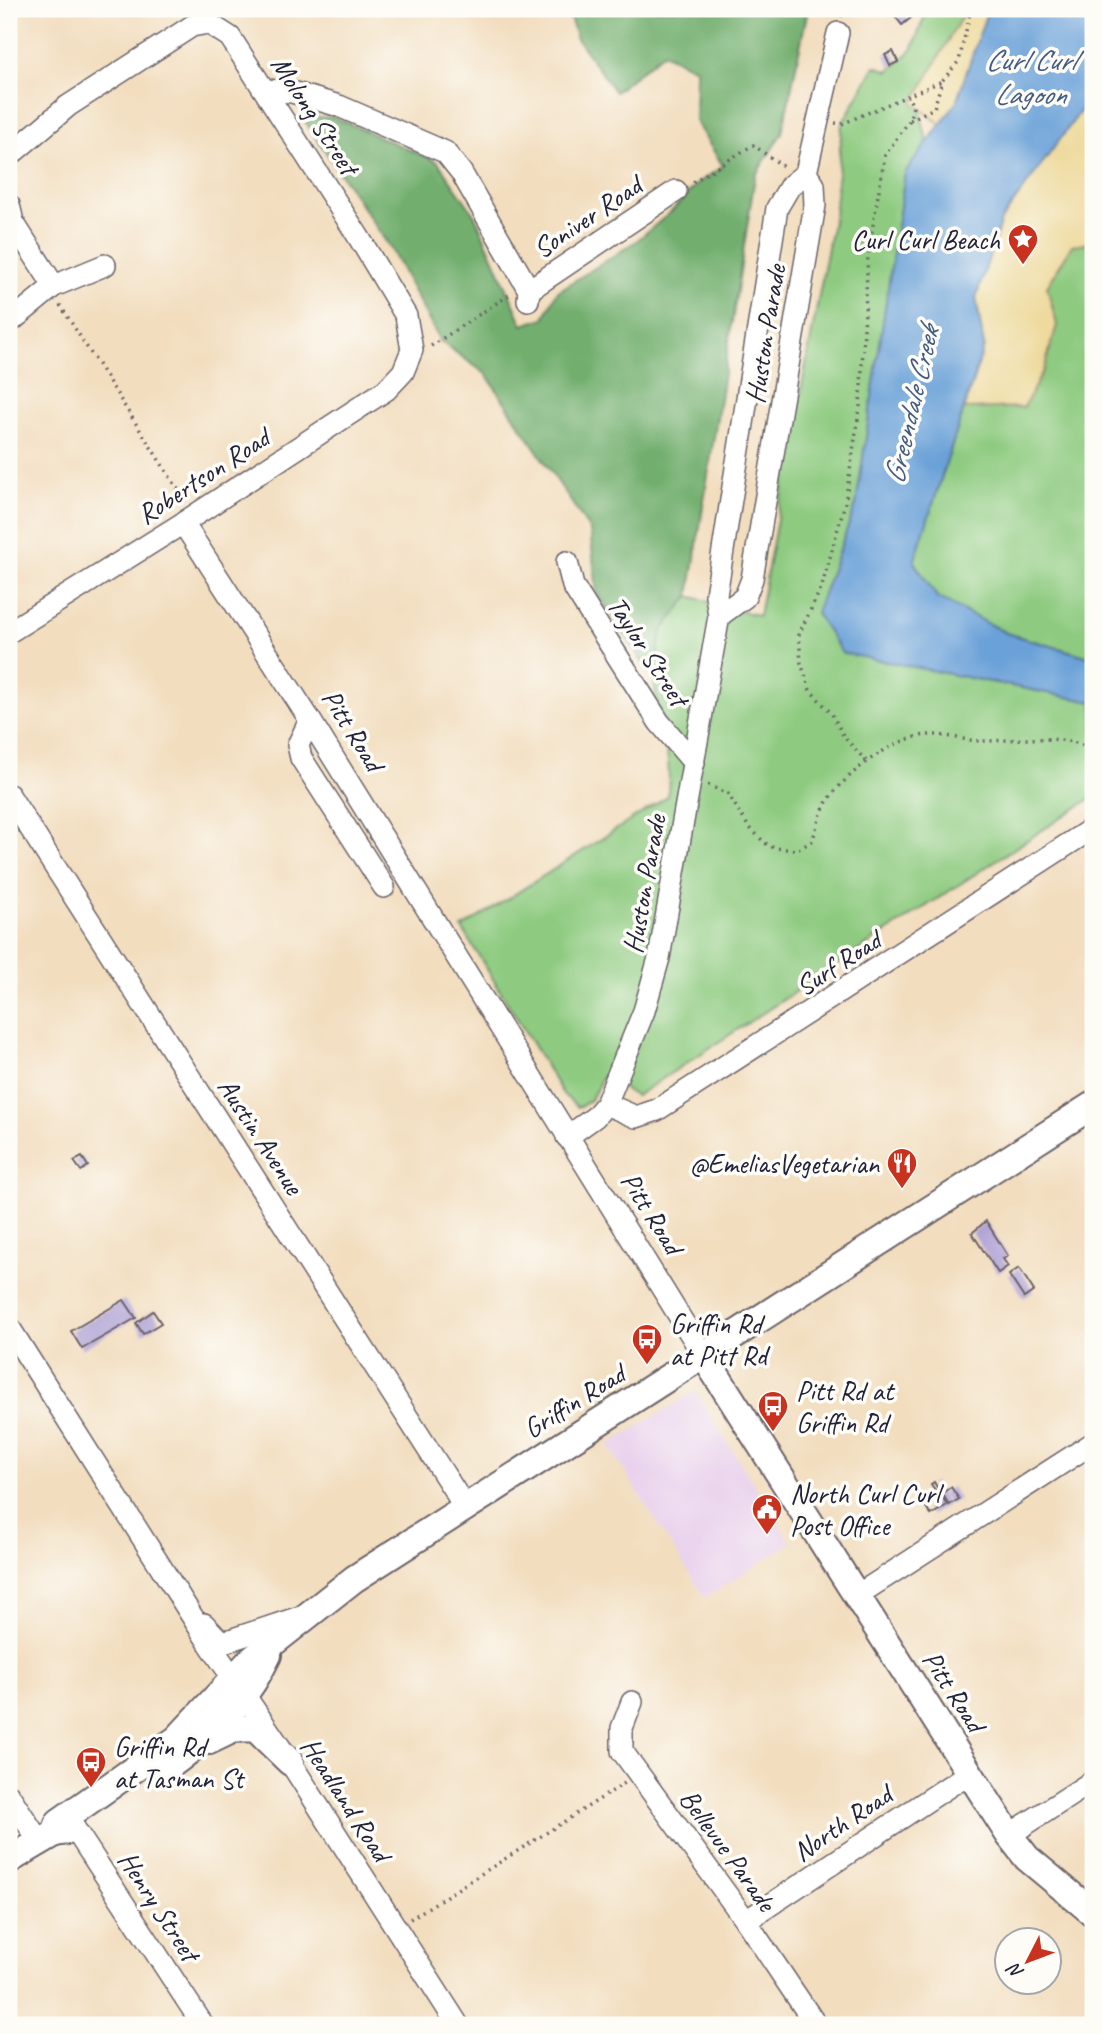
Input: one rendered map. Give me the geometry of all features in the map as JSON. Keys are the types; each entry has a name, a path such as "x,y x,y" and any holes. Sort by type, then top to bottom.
{"main road":[{"name":"Griffin Road","path":"9,1860 195,1748 239,1686 273,1646 306,1615 354,1579 1093,1105"},
{"name":"Pitt Road","path":"704,1356 1009,1835 1027,1858 1093,1913"},
{"name":"Griffin Road","path":"59,1829 177,1739 239,1686"},
{"path":"195,1748 234,1728 250,1727 261,1732 290,1762"}],"street":[{"name":"Molong Street","path":"9,156 68,106 192,26 208,23 230,37 266,90 406,316 420,349"},
{"name":"Huston Parade","path":"567,1137 595,1117 606,1104 653,986 719,616 716,595 777,208 790,186 806,173 838,33"},
{"name":"Soniver Road","path":"266,90 292,92 339,106 445,152 461,172 529,295 676,191"},
{"name":"Huston Parade","path":"719,616 745,597 752,579 815,205 814,185 806,173"},
{"path":"9,205 13,222 54,286"},
{"path":"9,323 54,286 105,265"},
{"name":"Robertson Road","path":"9,632 189,519 386,390 420,349"},
{"name":"Pitt Road","path":"189,519 310,720 704,1356"},
{"name":"Taylor Street","path":"567,562 573,586 659,722 694,763"},
{"path":"310,720 298,745 301,758 384,887"},
{"name":"Austin Avenue","path":"9,795 466,1507"},
{"name":"Surf Road","path":"606,1104 636,1117 656,1110 1093,828"},
{"name":"Headland Road","path":"9,1326 458,2025"},
{"path":"856,1597 1093,1443"},
{"name":"Headland Road","path":"186,1603 213,1634 227,1641 306,1615"},
{"name":"Bellevue Parade","path":"632,1702 622,1728 622,1751 747,1921 816,2025"},
{"name":"North Road","path":"747,1921 969,1773"},
{"path":"1009,1835 1093,1781"},
{"name":"Henry Street","path":"9,1795 59,1829 204,2025"}],"path":[{"path":"909,121 934,108 942,81 959,61 971,9"},
{"path":"842,124 942,81"},
{"path":"866,761 844,737 832,714 810,690 802,663 799,634 822,586 845,503 860,406 868,254 886,155 909,121 913,107 908,96"},
{"path":"696,180 753,145 771,160"},
{"path":"54,286 60,305 189,519"},
{"path":"420,349 505,298"},
{"path":"710,787 727,794 748,826 765,843 774,848 797,850 807,847 812,841 821,813 831,795 866,761 908,738 929,735 971,741 1032,738 1079,743 1093,750"},
{"path":"396,1928 639,1774"}],"shaded area":[{"path":"695,1391 791,1543 705,1598 608,1445"}],"green space":[{"path":"567,9 808,9 782,133 755,176 689,596 662,631 653,678 597,594 590,530 486,374 440,341 391,249 302,117 334,117 438,162 474,214 523,325 544,318 557,292 635,242 671,212 698,183 723,166 695,121 696,69 663,53 615,92 577,39"},
{"path":"927,9 966,9 914,102 919,107 928,145 905,173 856,505 816,613 843,653 1093,702 1093,797 636,1096 602,1077 590,1100 577,1107 563,1094 462,928 667,797 669,776 655,693 655,652 665,626 689,596 759,616 835,210 842,124 875,66 889,71 912,50"},
{"path":"1093,242 1093,658 1006,633 937,597 914,562 964,409 1024,407 1057,325 1047,287 1072,245"}],"sand":[{"path":"966,9 988,9 956,103 942,125 913,103"},
{"name":"Curl Curl Beach","path":"1093,94 1093,242 1072,245 1047,287 1057,325 1044,369 1024,407 964,409 984,346 976,298 1001,220"}],"water":[{"name":"Curl Curl Lagoon","path":"988,9 1093,9 1093,94 1001,220 976,298 984,346 914,562 937,597 1006,633 1093,658 1093,702 842,653 816,613 856,505 905,173 956,103"}],"building":[{"path":"881,9 922,9 902,25 892,12 887,16"},
{"path":"893,51 898,62 890,66 885,55"},
{"path":"82,1157 88,1166 81,1171 74,1161"},
{"path":"986,1221 1008,1256 1003,1259 1008,1266 998,1273 972,1233"},
{"path":"1019,1268 1034,1291 1024,1298 1009,1275"},
{"path":"124,1300 136,1318 82,1349 71,1331"},
{"path":"153,1311 161,1323 143,1334 136,1323"},
{"path":"934,1482 947,1505 931,1515 921,1499 935,1490 931,1484"},
{"path":"951,1487 959,1499 949,1505 942,1493"}],"place":[{"name":"Curl Curl Beach","path":"1023,266"},
{"name":"@EmeliasVegetarian","path":"902,1190"},
{"name":"Griffin Rd at Pitt Rd","path":"647,1366"},
{"name":"Pitt Rd at Griffin Rd","path":"773,1433"},
{"name":"North Curl Curl Post Office","path":"767,1536"},
{"name":"Griffin Rd at Tasman St","path":"91,1789"}],"water label":[{"name":"Greendale Creek","path":"911,405"}]}
